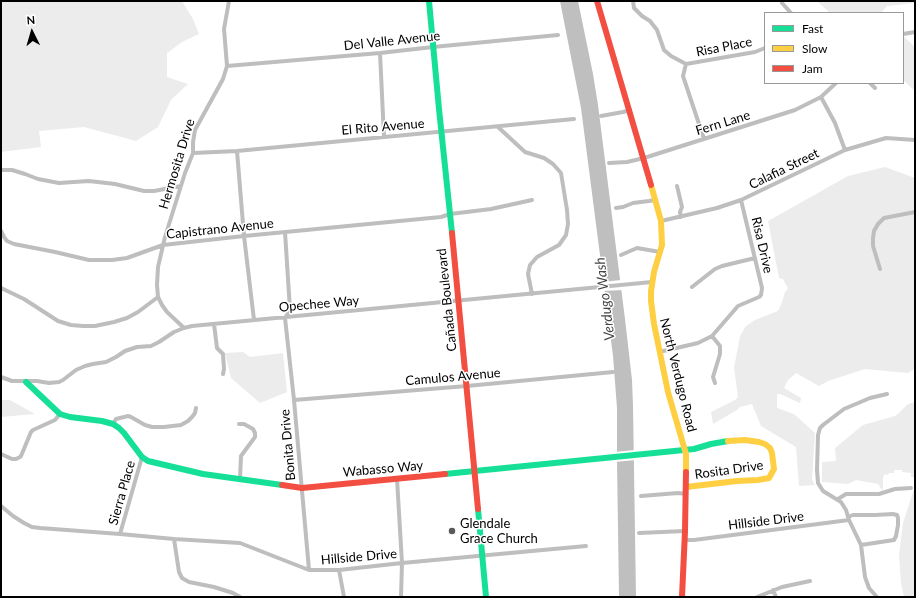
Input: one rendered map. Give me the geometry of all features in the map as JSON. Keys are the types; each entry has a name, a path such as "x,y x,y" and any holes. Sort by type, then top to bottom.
{"main road":[{"name":"Cañada Boulevard","path":"429,1 486,597"},
{"name":"North Verdugo Road","path":"597,1 644,158 661,221 662,239 652,282 651,301 659,352 668,392 685,450 686,459 682,597"},
{"path":"26,382 60,414 113,424 124,433 142,457"},
{"name":"Wabasso Way","path":"142,457 148,461 203,474 302,488 685,450 723,442 745,440 759,442 770,448"},
{"name":"Rosita Drive","path":"686,487 769,478 774,469 770,448"}],"street":[{"name":"Hermosita Drive","path":"158,297 158,267 181,186 193,153 195,130 223,79 227,66 224,29 229,1"},
{"path":"633,1 634,8 650,21 657,30 664,50 671,56 686,64 683,76 704,139"},
{"path":"782,3 790,12"},
{"path":"904,34 915,32"},
{"name":"Del Valle Avenue","path":"227,66 380,54 433,47 558,35"},
{"name":"Risa Place","path":"686,64 755,52 764,48"},
{"path":"380,54 384,137"},
{"name":"Fern Lane","path":"608,163 627,162 644,158 795,110 821,97 835,84"},
{"path":"871,84 875,88"},
{"path":"821,97 835,123 845,150"},
{"path":"601,116 630,110"},
{"name":"El Rito Avenue","path":"193,153 237,151 574,119"},
{"path":"498,127 525,152 544,158 561,173 567,210 568,224 566,235 559,245 537,257 530,265 528,274 532,294"},
{"name":"Calafia Street","path":"661,221 717,208 741,200 845,150 886,138 915,140"},
{"path":"237,151 244,236 254,320"},
{"path":"1,170 12,170 52,183 89,180 144,191 154,191 181,186"},
{"path":"677,186 682,207 686,211 687,215"},
{"name":"Capistrano Avenue","path":"1,231 8,241 14,244 89,260 101,260 127,258 163,245 441,217 450,214 491,209 532,200"},
{"path":"616,208 633,203 655,200"},
{"name":"Risa Drive","path":"712,336 738,306 759,297 762,294 762,288 741,200"},
{"path":"680,216 682,207"},
{"path":"880,269 873,246 874,231 878,224 884,218 915,212"},
{"name":"Bonita Drive","path":"285,232 290,310 285,318 309,570"},
{"path":"621,256 637,248 660,252"},
{"path":"692,287 715,269 755,258"},
{"name":"Opechee Way","path":"1,377 12,381 38,381 49,383 59,382 76,370 93,364 106,362 125,351 137,347 151,346 174,332 192,326 652,282"},
{"path":"1,294 1,288 24,299 58,321 71,325 83,326 95,326 127,318 138,312 158,297 167,312 184,328"},
{"path":"214,324 217,348 223,354 223,374"},
{"path":"659,352 698,343 712,336 720,346 720,354 713,377 715,383"},
{"name":"Camulos Avenue","path":"294,400 613,372"},
{"path":"877,597 869,588 865,577 861,545 843,505 838,500 823,491 820,487 817,478 818,435 820,428 831,418 852,405 886,394"},
{"path":"113,424 116,419 128,416 152,426 164,427 181,425 192,417 196,408"},
{"path":"1,454 12,459 20,457 31,432 55,420 60,414"},
{"path":"239,424 244,424 253,429 255,433 255,437 241,456 240,479"},
{"name":"Sierra Place","path":"120,534 142,457"},
{"path":"397,479 402,563 401,597"},
{"path":"838,500 846,494 879,494 895,489 911,488"},
{"path":"641,496 678,493 686,494"},
{"name":"Hillside Drive","path":"1,506 13,516 32,527 240,543 309,570 339,570 586,546"},
{"name":"Hillside Drive","path":"684,540 694,540 849,519 853,515 893,514 897,516 896,536 894,540 861,545"},
{"path":"639,533 685,531"},
{"path":"174,539 179,572 182,578 189,582 214,587 233,593 240,597"},
{"path":"339,570 344,597"},
{"path":"757,597 782,586 810,581"},
{"path":"773,590 776,597"}],"shaded area":[{"path":"1,1 182,1 193,19 199,34 182,42 167,53 167,77 188,84 171,100 158,127 136,141 84,127 39,131 41,147 1,152"},
{"path":"560,1 578,1 598,105 632,380 636,597 619,597 617,408 613,356 581,108"},
{"path":"817,1 915,1 915,3 887,6 882,12 829,12"},
{"path":"904,37 915,47 915,91 904,81"},
{"path":"885,167 915,178 915,369 908,373 865,369 828,381 819,386 796,373 788,380 784,388 801,398 800,403 777,394 777,408 794,414 815,433 812,480 815,485 799,486 796,447 761,426 752,404 740,407 713,424 711,412 738,397 734,368 740,336 746,326 755,320 778,311 788,288 783,279 779,278 768,221 848,176"},
{"path":"243,352 250,357 283,353 287,392 260,403 231,378 225,353"},
{"path":"1,400 10,400 35,414 1,417"},
{"path":"915,402 915,477 911,477 911,473 902,472 902,470 894,470 894,473 889,473 888,475 885,474 883,476 883,491 878,484 856,480 848,484 822,482 822,462 836,461 835,448 863,425 895,416 908,404"},
{"path":"915,477 915,597 904,597 901,583 899,554 903,523 914,489"}],"pier":[{"path":"621,280 623,290 603,291 602,282"},
{"path":"635,450 635,460 615,462 615,452"}],"traffic: fast":[{"path":"429,1 452,233"},
{"path":"26,382 60,414 113,424 124,433 142,457 148,461 203,474 282,485"},
{"path":"445,474 694,449 728,441"},
{"path":"478,509 486,597"}],"traffic: slow":[{"path":"651,185 661,221 662,245 654,272 651,301 654,324 668,392 686,454 686,472"},
{"path":"686,487 769,478 774,469 770,448 759,442 745,440 728,441"}],"traffic: jam":[{"path":"597,1 651,185"},
{"path":"452,233 478,509"},
{"path":"682,597 686,472"},
{"path":"282,485 302,488 445,474"}],"place":[{"name":"Glendale Grace Church","path":"452,531"}],"water label":[{"name":"Verdugo Wash","path":"605,299"}]}
